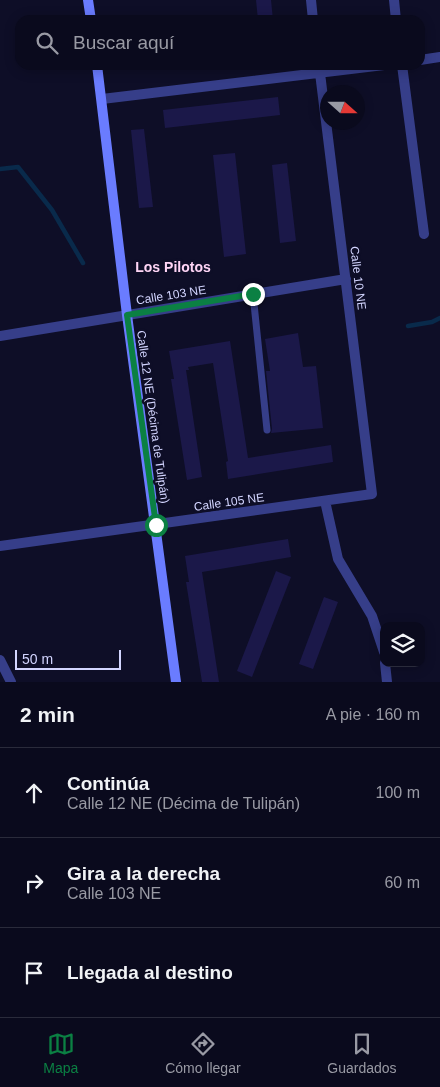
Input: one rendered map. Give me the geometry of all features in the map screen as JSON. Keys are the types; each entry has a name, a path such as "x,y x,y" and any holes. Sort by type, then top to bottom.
{"street":[{"path":"88,0 90,15"},
{"path":"311,0 312,15"},
{"path":"394,0 396,15"},
{"path":"425,59 440,57"},
{"name":"Calle 12 NE (Décima de Tulipán)","path":"98,70 127,315 176,682"},
{"path":"102,99 312,70"},
{"name":"Calle 10 NE","path":"319,70 372,494"},
{"path":"403,70 424,234"},
{"name":"Calle 103 NE","path":"0,336 346,279"},
{"name":"Calle 105 NE","path":"0,546 372,494"},
{"path":"325,501 338,559 372,616 380,640"},
{"path":"0,660 10,682"},
{"path":"385,667 387,682"}],"lane":[{"path":"253,294 267,430"}],"building":[{"path":"256,0 271,0 272,15 258,15"},
{"path":"278,97 280,115 165,128 163,110"},
{"path":"144,129 153,207 139,208 131,130"},
{"path":"235,153 246,254 224,257 213,155"},
{"path":"287,163 296,241 280,243 272,165"},
{"path":"298,333 303,367 316,366 323,428 271,433 266,371 270,371 265,339"},
{"path":"230,341 248,458 331,445 333,462 228,479 226,462 228,461 213,363 188,367 189,370 186,370 202,477 187,480 171,379 174,379 169,351"},
{"path":"288,539 291,557 202,572 219,682 202,682 186,582 189,582 185,556"},
{"path":"276,571 291,577 252,677 237,671"},
{"path":"324,597 338,602 313,669 299,664"}],"waterway":[{"path":"0,169 18,167 52,210 83,263"},
{"path":"408,326 432,322 440,318"}],"district":[{"name":"Los Pilotos","path":"173,267"}],"route":[{"path":"156,525 127,315 253,294"}]}
